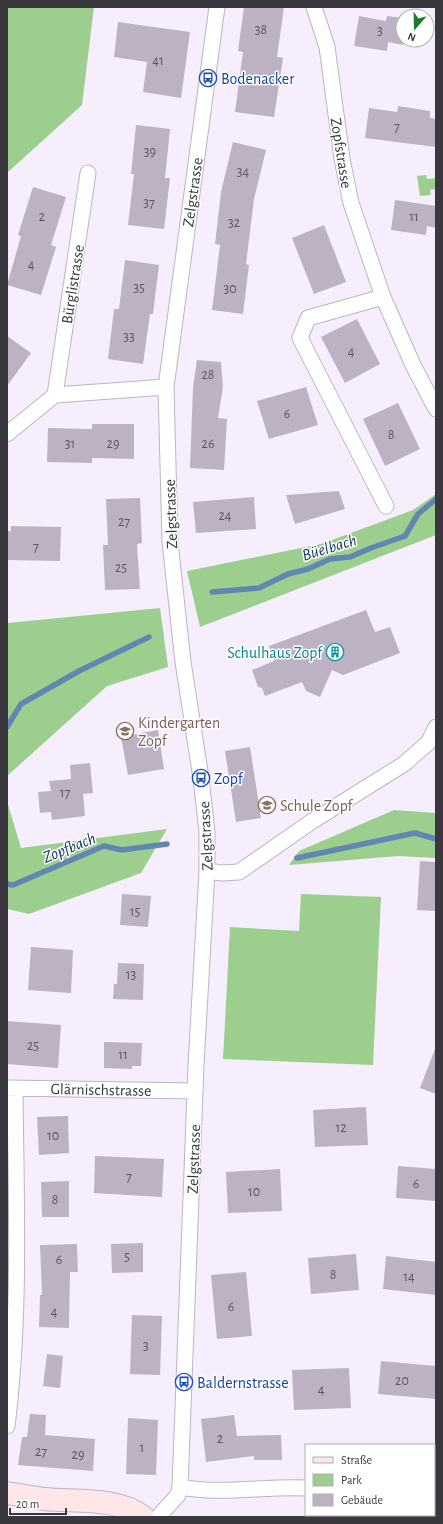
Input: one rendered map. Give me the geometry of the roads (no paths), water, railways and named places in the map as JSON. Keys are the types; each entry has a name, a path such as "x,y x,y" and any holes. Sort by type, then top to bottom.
{"street":[{"name":"Zelgstrasse","path":"158,1517 178,1495 180,1487 195,1091 207,871 206,832 201,778 183,662 170,542 166,387 217,7"},
{"name":"Zopfstrasse","path":"314,7 326,47 346,182 351,203 383,297 414,367 436,409"},
{"name":"Bürglistrasse","path":"55,395 88,173"},
{"path":"383,297 308,318 300,338 386,506"},
{"path":"7,434 55,395 166,387"},
{"path":"207,871 222,873 239,872 311,822 432,747 436,727"},
{"path":"7,1426 13,1379 16,1286 11,1088"},
{"name":"Glärnischstrasse","path":"11,1088 195,1091"},
{"path":"180,1487 212,1491 305,1488"},
{"path":"7,1493 44,1499 111,1504 131,1510 143,1517"}],"waterway":[{"name":"Büelbach","path":"212,592 259,588 288,574 308,569 330,559 350,557 405,536 418,514 436,499"},
{"name":"Büelbach","path":"7,727 21,704 79,671 149,637"},
{"name":"Zopfbach","path":"297,858 415,833 436,839"},
{"name":"Zopfbach","path":"7,884 13,885 104,846 122,850 167,844"}],"place":[{"name":"Bodenacker","path":"208,78"},
{"name":"Schulhaus Zopf","path":"335,652"},
{"name":"Kindergarten Zopf","path":"125,731"},
{"name":"Zopf","path":"201,778"},
{"name":"Schule Zopf","path":"267,805"},
{"name":"Baldernstrasse","path":"184,1382"}]}
